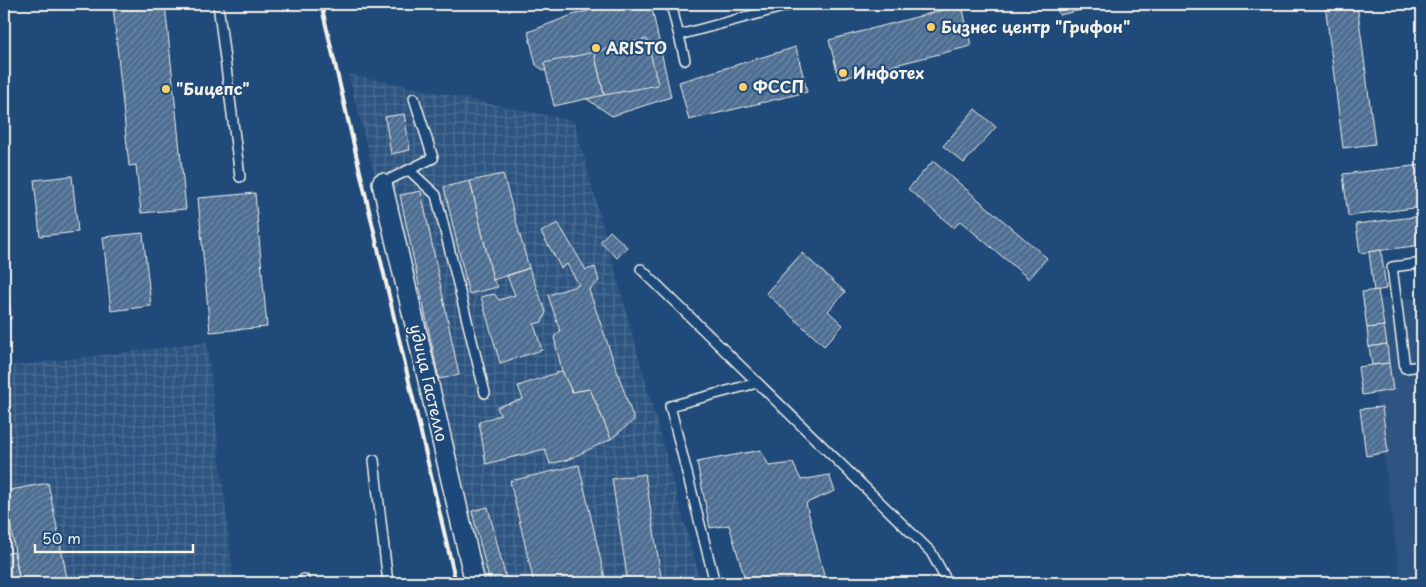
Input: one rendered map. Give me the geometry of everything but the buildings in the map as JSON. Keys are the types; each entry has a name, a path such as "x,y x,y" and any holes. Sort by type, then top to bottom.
{"street":[{"name":"удица Гастелло","path":"382,183 475,583"}],"lane":[{"path":"218,4 240,177"},
{"path":"671,4 685,60"},
{"path":"679,35 794,4"},
{"path":"382,183 433,158 414,98"},
{"path":"409,170 436,195 485,393"},
{"path":"1422,263 1392,267 1405,368 1422,366"},
{"path":"641,269 931,552 948,583"},
{"path":"715,583 670,406 757,383"},
{"path":"374,460 388,583"}],"shaded area":[{"path":"348,74 574,121 701,583 483,583"},
{"path":"1422,298 1422,583 1401,583 1362,299"},
{"path":"207,342 234,583 4,583 4,367"}],"railway":[{"path":"321,4 456,583"}],"place":[{"name":"Бизнес центр \"Грифон\"","path":"931,27"},
{"name":"ARISTO","path":"596,48"},
{"name":"Инфотех","path":"843,73"},
{"name":"ФССП","path":"743,87"},
{"name":"\"Бицепс\"","path":"166,89"}]}
